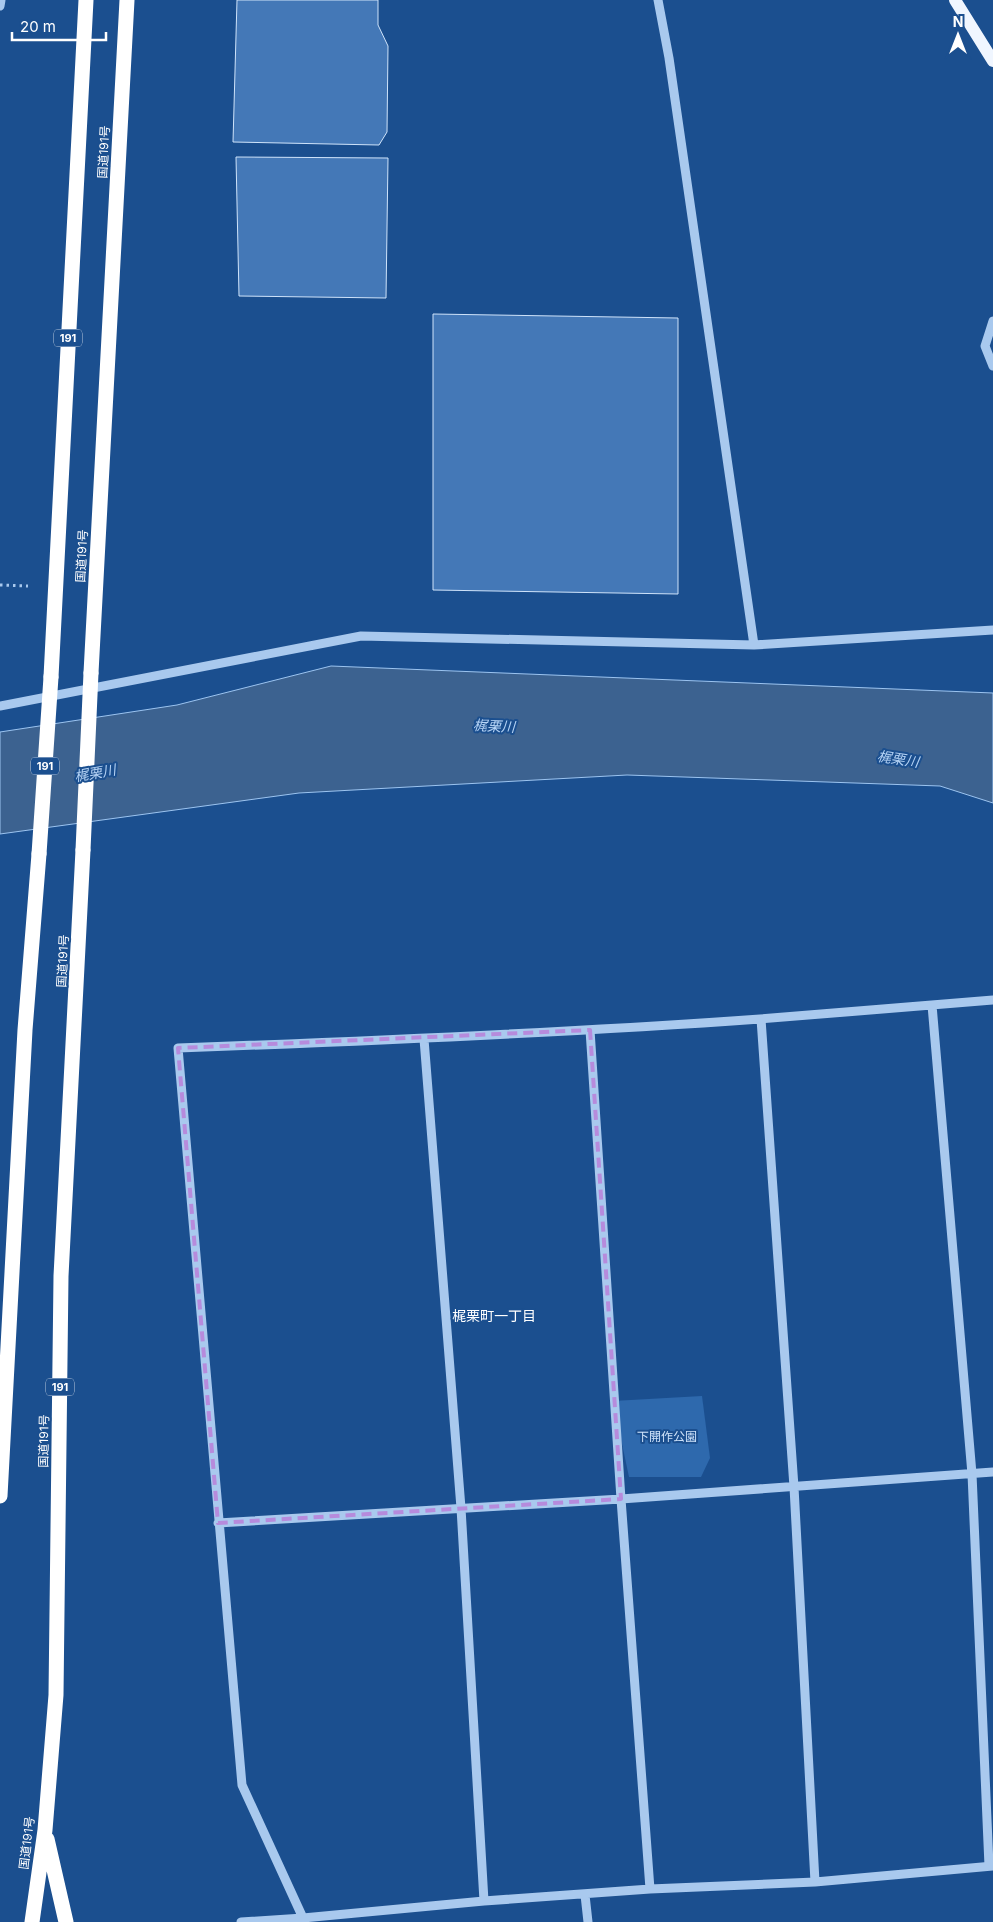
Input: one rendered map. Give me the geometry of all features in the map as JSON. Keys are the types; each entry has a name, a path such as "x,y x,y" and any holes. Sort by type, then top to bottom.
{"highway":[{"name":"国道191号","path":"0,1496 25,1030 51,677 86,0"},
{"name":"国道191号","path":"32,1922 45,1830 56,1696 61,1276 126,0"},
{"path":"45,1830 66,1922"}],"main road":[{"path":"955,0 993,61"}],"street":[{"path":"0,6 1,0"},
{"path":"658,0 669,58 754,645"},
{"path":"993,321 984,346 993,366"},
{"path":"0,706 361,636 754,645 993,630"},
{"path":"303,1918 242,1785 178,1048 424,1039 590,1030 760,1019 993,1000"},
{"path":"240,1922 650,1889 815,1882 991,1866 972,1474 932,1005"},
{"path":"760,1019 794,1487 815,1882"},
{"path":"590,1030 621,1499 650,1889"},
{"path":"424,1039 461,1508 484,1901"},
{"path":"218,1523 621,1499 993,1472"},
{"path":"585,1895 588,1922"}],"path":[{"path":"0,585 28,586"}],"highlighted area":[{"path":"590,1030 621,1499 218,1523 178,1048"}],"green space":[{"name":"下開作公園","path":"702,1396 710,1458 701,1477 629,1477 613,1401"}],"water":[{"name":"梶栗川","path":"331,666 993,693 993,803 940,786 627,775 299,793 0,834 0,732 177,705"}],"building":[{"path":"237,0 378,0 378,25 388,46 387,132 379,145 233,142"},
{"path":"236,157 388,158 386,298 239,296"},
{"path":"433,314 678,318 678,594 433,590"}],"district":[{"name":"梶栗町一丁目","path":"494,1316"}]}
